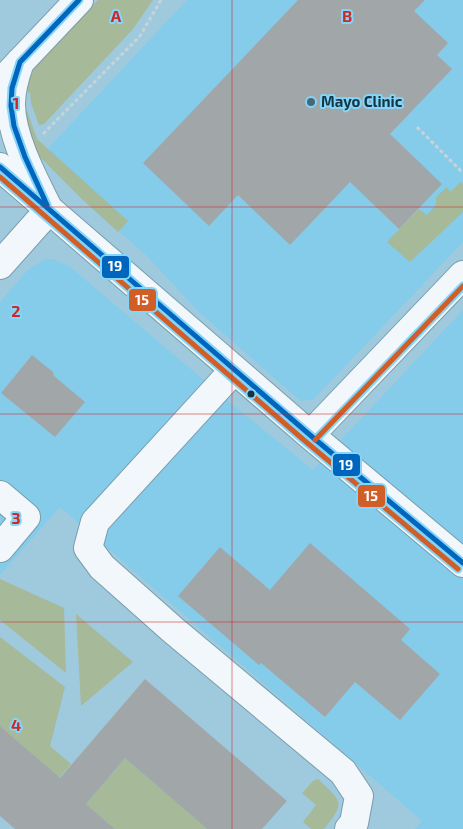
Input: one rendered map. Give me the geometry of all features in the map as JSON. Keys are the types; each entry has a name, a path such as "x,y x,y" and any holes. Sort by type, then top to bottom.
{"street":[{"path":"0,83 79,0"},
{"path":"20,62 12,88 11,115 25,157 49,210"},
{"path":"0,167 234,370 463,563"},
{"path":"0,265 49,210"},
{"path":"310,435 463,275"},
{"path":"234,370 95,522 88,548 102,567 173,630 342,772 359,796 354,822 349,829"},
{"path":"0,495 26,517 0,548"}],"path":[{"path":"41,136 140,36 160,0"},
{"path":"417,127 463,172"}],"shaded area":[{"path":"187,0 463,0 463,242 314,399 301,401 199,312 147,256 83,200 40,157"},
{"path":"45,259 53,259 69,266 313,470 463,310 463,829 415,829 422,821 60,507 0,575 0,302 28,270"}],"green space":[{"path":"98,0 153,0 133,29 44,124 39,125 31,103 30,93 25,90 29,79 56,42"},
{"path":"21,109 27,111 37,139 128,221 118,232 40,157 27,138"},
{"path":"461,182 463,184 463,212 410,262 387,242 419,209 427,215 436,205 436,197 447,187 450,192"},
{"path":"0,579 64,608 66,673 0,620"},
{"path":"76,614 133,662 81,706"},
{"path":"0,637 65,687 50,746 71,764 59,778 0,726"},
{"path":"125,758 207,829 115,829 86,804"},
{"path":"318,779 336,798 338,807 336,813 324,829 311,829 303,822 316,805 302,793 313,781"}],"building":[{"name":"Mayo Clinic","path":"298,0 425,0 414,11 448,43 437,55 452,69 390,134 442,184 399,229 350,182 290,245 238,195 209,226 143,163"},
{"path":"32,355 85,402 55,437 1,393"},
{"path":"310,543 410,629 401,640 440,674 400,720 355,682 325,717 261,663 259,665 178,596 220,547 270,590"},
{"path":"145,679 287,801 262,829 207,829 125,758 86,804 115,829 15,829 0,816 0,726 60,778"}],"transit line":[{"name":"19","path":"47,205 25,157 14,126 11,106 12,88 20,62 79,0"},
{"name":"19","path":"0,167 310,435 463,563"},
{"name":"15","path":"0,177 305,441 458,569"},
{"name":"15","path":"315,440 463,286"}],"place":[{"name":"Mayo Clinic","path":"311,102"}]}
